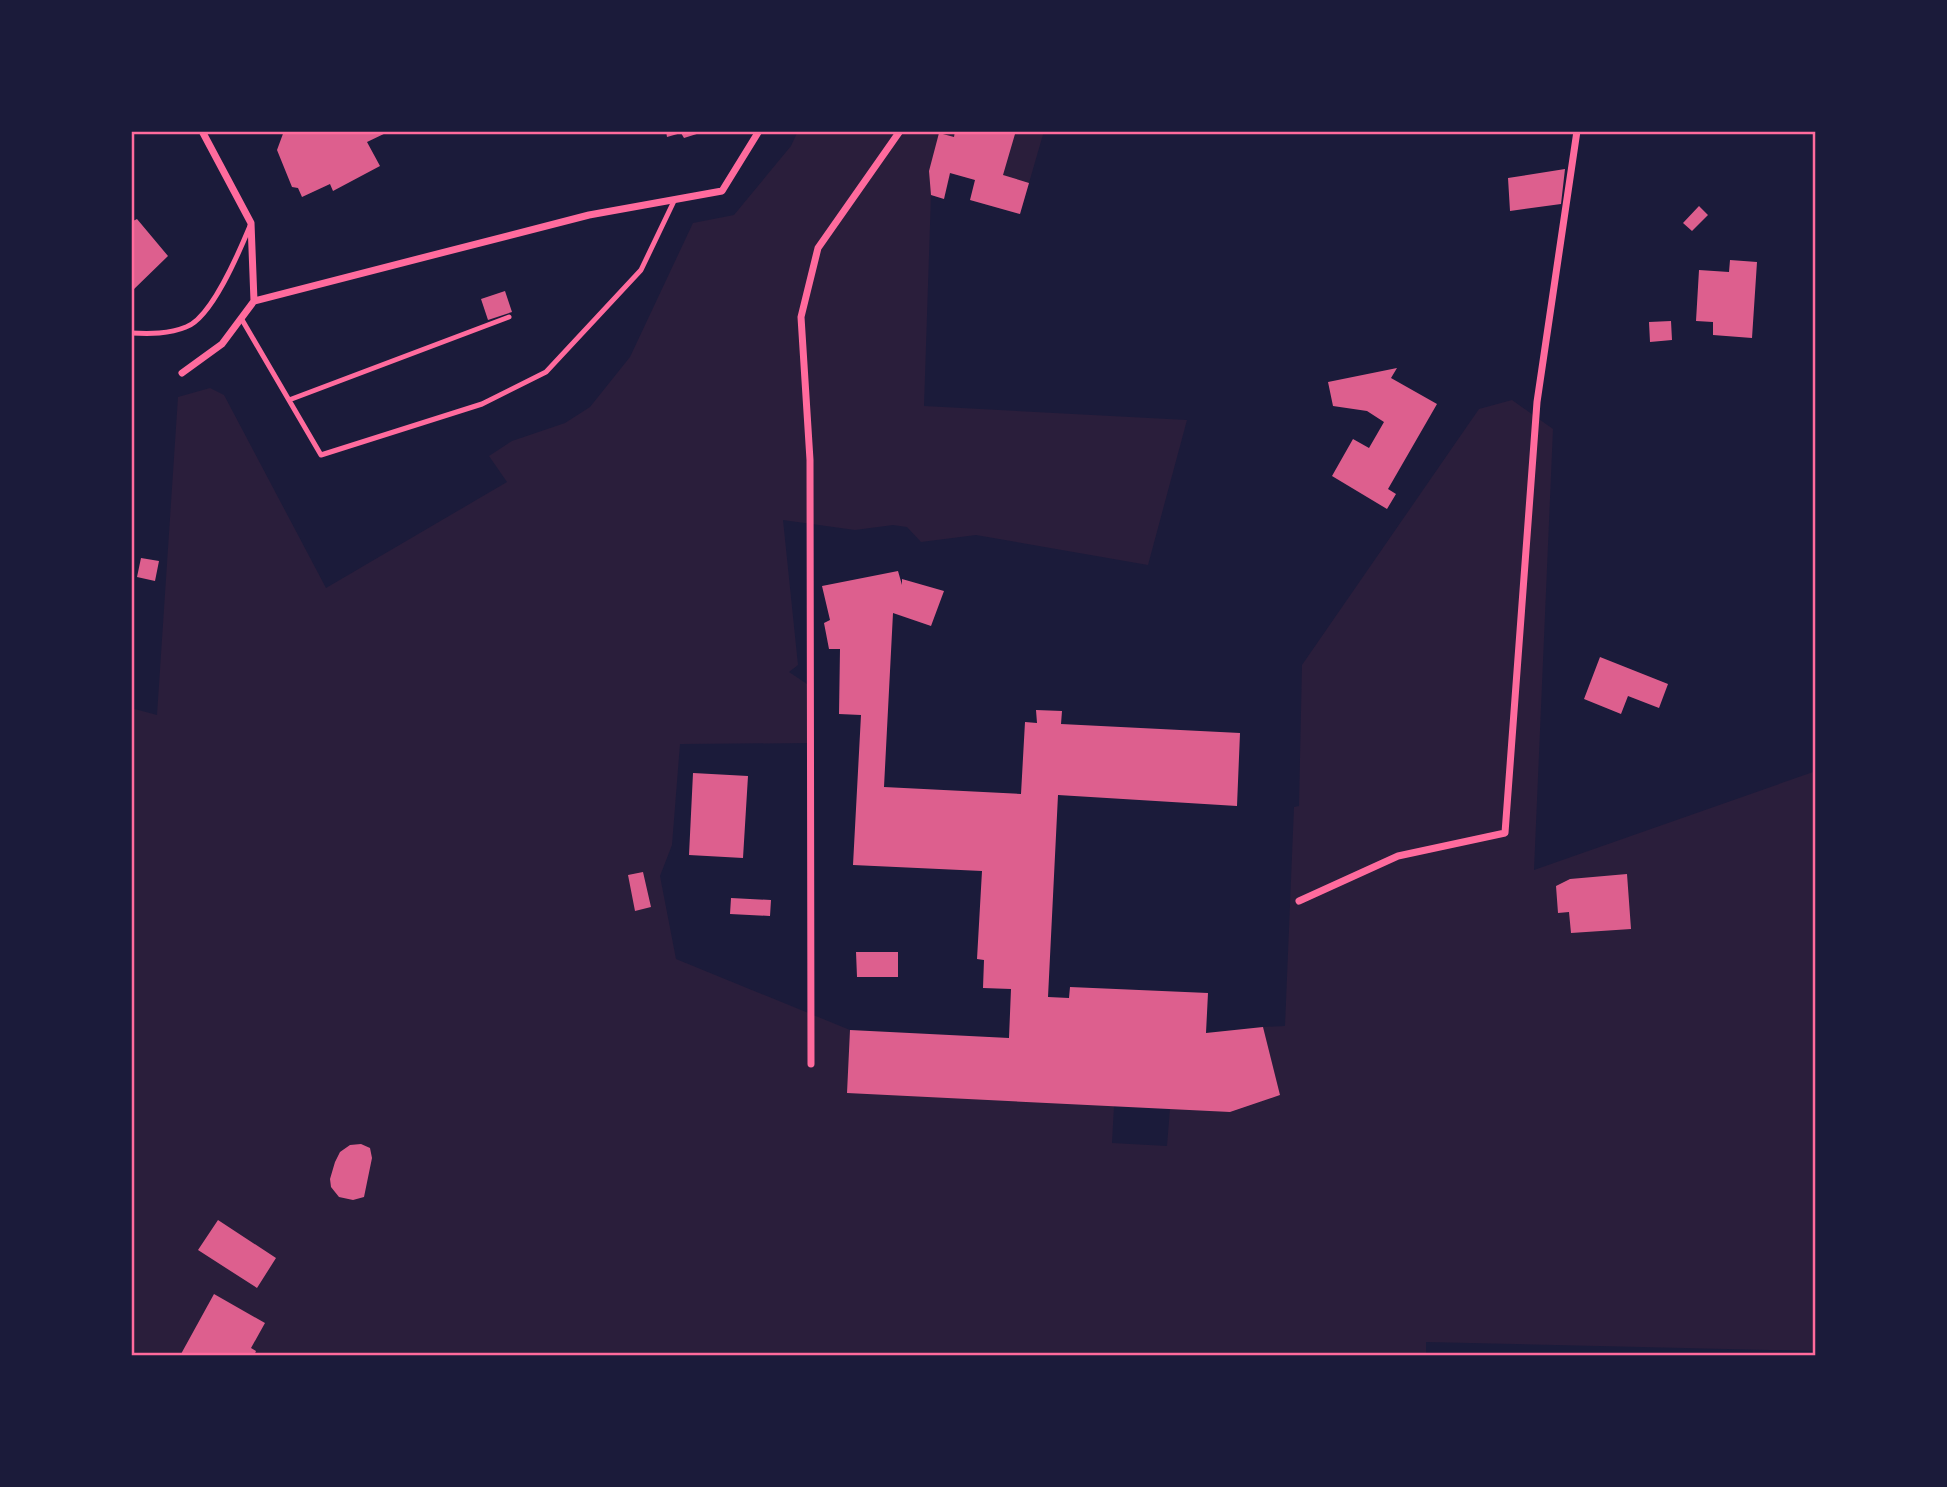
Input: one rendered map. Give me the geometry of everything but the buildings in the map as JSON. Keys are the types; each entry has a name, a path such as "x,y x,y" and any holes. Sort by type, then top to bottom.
{"street":[{"path":"202,131 251,223 254,301"},
{"path":"182,373 222,344 254,301 589,215 722,191 759,131"},
{"path":"811,1065 810,460 801,317 818,248 900,131"},
{"path":"1299,901 1398,856 1506,832 1537,402 1577,131"}],"lane":[{"path":"241,318 321,455 482,404 546,372 641,270 675,199"},
{"path":"131,333 154,334 189,327 225,285 251,223"},
{"path":"289,400 509,317"}],"shaded area":[{"path":"798,131 1044,131 1020,214 970,200 975,180 951,173 944,199 931,195 924,406 1187,420 1148,565 976,535 921,542 907,527 893,525 855,530 783,520 798,665 789,672 810,686 814,743 680,744 672,845 660,876 676,959 850,1030 1114,1106 1112,1143 1167,1146 1170,1108 1230,1112 1280,1095 1263,1027 1285,1026 1294,807 1299,806 1302,665 1479,409 1512,400 1553,429 1534,870 1816,771 1816,1351 1426,1342 1426,1356 131,1356 131,708 157,715 178,397 210,388 224,395 326,588 507,482 489,456 512,441 565,423 590,407 630,357 693,223 734,215 791,146"}]}
